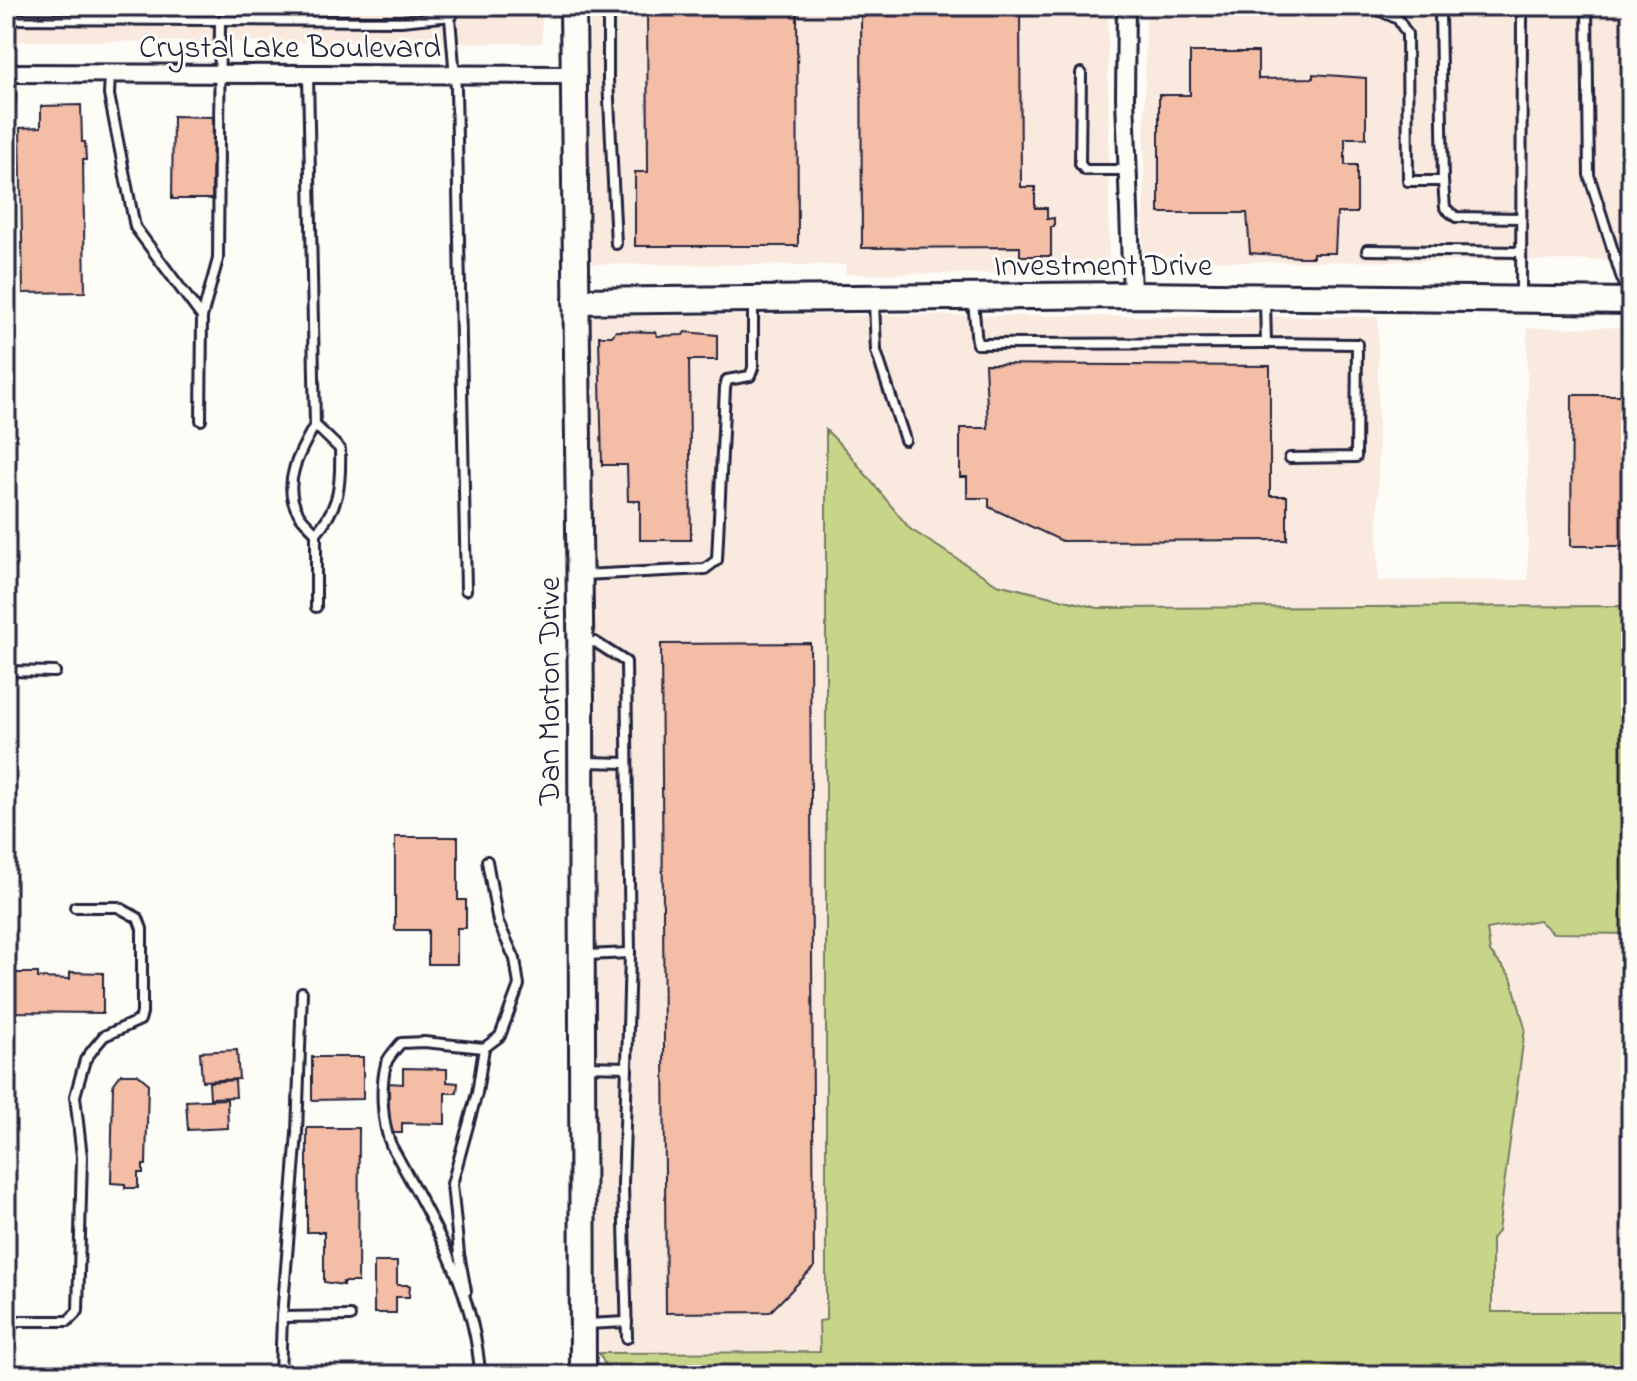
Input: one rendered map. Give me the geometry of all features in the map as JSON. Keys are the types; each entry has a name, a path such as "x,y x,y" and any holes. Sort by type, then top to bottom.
{"street":[{"name":"Dan Morton Drive","path":"573,6 581,762 583,1375"},
{"path":"1126,6 1132,295"},
{"name":"Crystal Lake Boulevard","path":"8,73 573,75"},
{"name":"Investment Drive","path":"576,301 1265,296 1521,300 1630,309"}],"lane":[{"path":"604,6 608,22 616,244"},
{"path":"1370,6 1398,19 1407,34 1408,181 1443,181"},
{"path":"1445,6 1440,14 1445,208 1456,217 1521,218"},
{"path":"1518,6 1522,13 1521,300"},
{"path":"1587,6 1589,175 1630,309"},
{"path":"6,19 401,21 451,11 466,590"},
{"path":"201,420 202,317 218,259 220,20"},
{"path":"6,101 10,101 8,73"},
{"path":"110,73 109,95 135,227 202,317"},
{"path":"1081,73 1080,164 1085,170 1128,170"},
{"path":"308,74 315,425 295,459 291,493 298,514 316,533"},
{"path":"1367,250 1520,252"},
{"path":"1265,296 1266,343"},
{"path":"972,297 977,344 1357,344 1356,457 1290,458"},
{"path":"874,298 876,351 905,440"},
{"path":"579,575 705,569 717,560 725,388 727,380 750,376 753,368 753,299"},
{"path":"315,425 340,449 341,473 330,517 316,533 316,607"},
{"path":"580,643 595,642 626,662 630,953 623,1184 627,1338"},
{"path":"6,671 55,672"},
{"path":"581,762 627,763"},
{"path":"480,1375 479,1344 449,1256 388,1138 383,1108 386,1062 401,1043 484,1048 500,1036 519,985 515,959 498,922 487,861"},
{"path":"6,1330 17,1321 68,1321 78,1311 82,1157 75,1096 85,1060 94,1048 104,1036 140,1020 142,1013 142,929 138,918 118,907 75,907"},
{"path":"581,955 630,953"},
{"path":"280,1375 297,1133 302,992"},
{"path":"470,1315 459,1254 452,1184 477,1093 484,1048"},
{"path":"581,1065 627,1067"},
{"path":"282,1317 350,1316"},
{"path":"583,1325 627,1322"}],"shaded area":[{"path":"6,6 542,6 542,43 6,41"},
{"path":"590,6 1108,6 1109,264 1096,273 846,274 845,265 590,264"},
{"path":"1146,6 1631,6 1631,260 1239,262 1143,255"},
{"path":"589,316 1378,317 1378,581 1528,580 1527,328 1631,327 1631,606 1098,608 997,584 910,529 845,449 826,1321 819,1321 820,1352 599,1353"},
{"path":"1539,920 1553,933 1631,934 1631,1312 1492,1312 1492,1239 1498,1231 1525,1028 1511,977 1490,952 1487,929"}],"green space":[{"path":"826,430 910,529 997,584 1098,608 1631,606 1631,934 1553,933 1539,920 1487,929 1490,952 1511,977 1525,1028 1498,1231 1492,1239 1492,1312 1631,1312 1631,1370 610,1375 599,1353 820,1352 819,1321 826,1320"}],"building":[{"path":"647,6 797,6 798,246 635,246 635,172 648,172"},
{"path":"861,6 1020,6 1021,187 1035,187 1035,208 1047,208 1047,219 1054,218 1051,256 1020,256 1020,247 862,248"},
{"path":"1190,52 1258,52 1258,79 1313,78 1313,74 1366,78 1366,138 1345,138 1345,165 1357,165 1357,213 1337,213 1335,253 1313,253 1313,257 1299,257 1250,253 1247,213 1159,213 1159,95 1190,95"},
{"path":"81,105 86,160 83,160 85,292 23,293 20,128 41,127 41,106"},
{"path":"173,116 213,117 212,199 172,199"},
{"path":"616,331 655,332 658,336 683,335 685,332 717,335 717,360 689,360 691,540 640,540 640,501 628,501 627,465 602,465 599,336 612,336"},
{"path":"985,364 1270,366 1270,496 1287,496 1287,540 1062,541 989,507 989,498 967,498 967,477 960,477 960,428 988,428"},
{"path":"1572,395 1631,395 1631,546 1571,546"},
{"path":"810,643 814,1267 770,1312 666,1313 661,644"},
{"path":"395,837 458,837 458,900 466,900 466,928 457,928 457,964 428,964 428,930 395,930"},
{"path":"70,972 103,973 103,1013 6,1012 7,973 38,973 38,978 70,979"},
{"path":"237,1050 239,1079 202,1081 200,1052"},
{"path":"312,1057 363,1057 363,1099 312,1100"},
{"path":"403,1068 447,1069 447,1082 458,1083 457,1093 445,1093 445,1124 402,1123 402,1133 389,1133 389,1083 403,1084"},
{"path":"121,1074 137,1074 148,1083 146,1165 143,1165 143,1173 138,1173 138,1188 111,1183 113,1085"},
{"path":"235,1080 236,1097 210,1098 209,1082"},
{"path":"227,1099 228,1128 188,1130 186,1101"},
{"path":"307,1128 359,1128 358,1282 343,1282 343,1285 324,1282 324,1232 307,1232"},
{"path":"374,1262 397,1262 397,1285 410,1285 409,1297 396,1297 396,1313 374,1313"}]}
